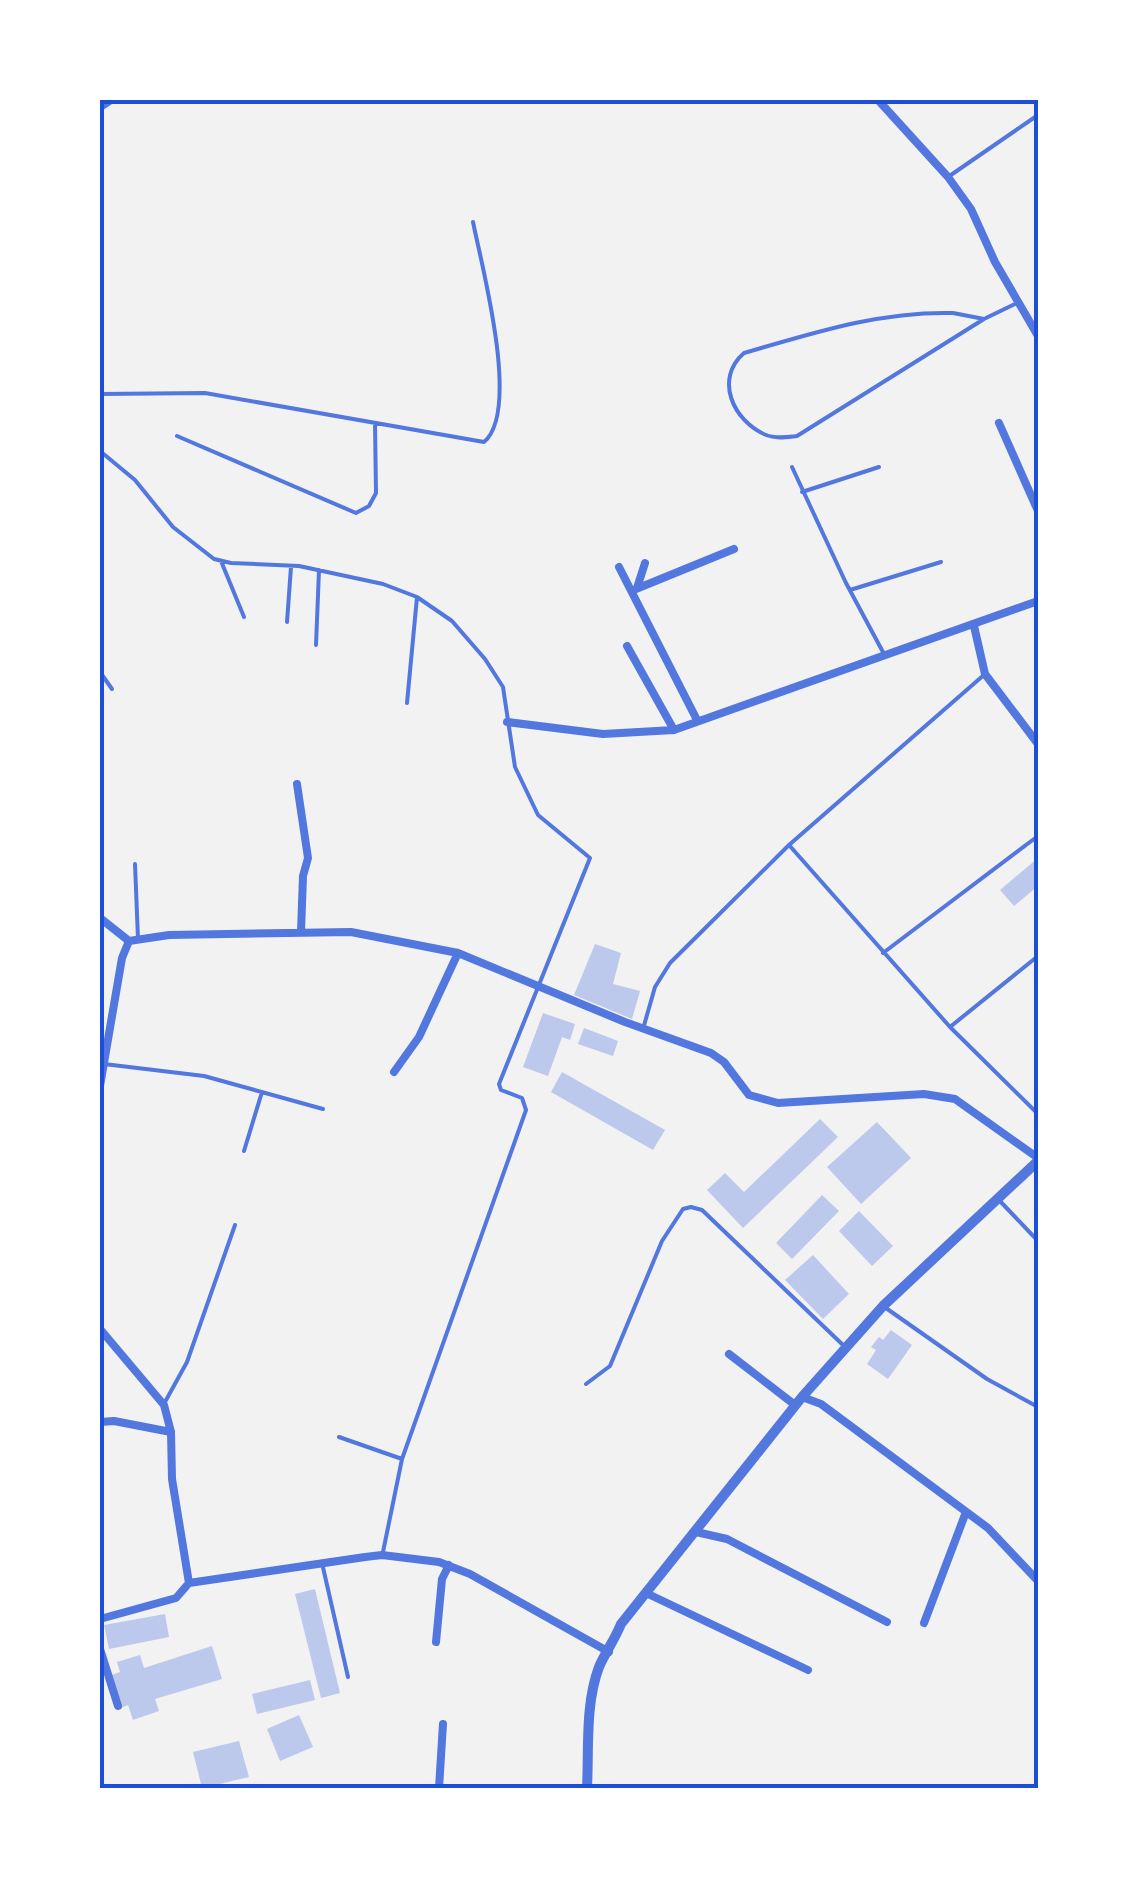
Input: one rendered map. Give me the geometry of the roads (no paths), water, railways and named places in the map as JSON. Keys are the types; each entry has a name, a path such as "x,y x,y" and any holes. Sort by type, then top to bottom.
{"street":[{"path":"100,106 109,100"},
{"path":"878,100 948,176 971,209 1038,336"},
{"path":"999,423 1038,510"},
{"path":"635,593 734,549"},
{"path":"635,593 646,563"},
{"path":"618,568 635,593 697,720"},
{"path":"508,722 602,734 674,730 1038,601"},
{"path":"974,626 985,674 1038,744"},
{"path":"627,646 674,730"},
{"path":"297,784 308,858 303,876 301,932"},
{"path":"100,918 134,940 169,935 351,932 458,954 711,1053 724,1062 749,1096 778,1103 924,1094 955,1099 1038,1160 883,1306 798,1401 621,1624 600,1664 592,1692 587,1788"},
{"path":"100,1086 122,958 134,940"},
{"path":"394,1072 418,1038 458,954"},
{"path":"100,1329 164,1405 171,1432 172,1479 189,1583"},
{"path":"729,1354 798,1401 820,1404 988,1528 1038,1581"},
{"path":"100,1422 114,1420 171,1432"},
{"path":"924,1623 966,1512"},
{"path":"696,1532 727,1539 887,1622"},
{"path":"100,1618 176,1598 189,1583 382,1555 449,1564 609,1652"},
{"path":"436,1642 441,1589 449,1564"},
{"path":"646,1594 808,1670"},
{"path":"100,1649 118,1706"},
{"path":"439,1788 443,1724"}],"lane":[{"path":"948,176 1038,115"},
{"path":"100,394 205,392 484,442 491,436 501,366 473,222"},
{"path":"984,318 904,314 844,325 744,353 735,360 731,371 731,404 743,420 765,434 778,438 797,436 984,318 1018,303"},
{"path":"177,436 356,513 369,506 376,493 375,424"},
{"path":"100,451 135,480 173,527 220,561 244,616"},
{"path":"792,467 884,654"},
{"path":"802,492 878,467"},
{"path":"220,561 320,570 383,584 417,596 452,620 503,687 515,767 538,814 590,858 499,1084 501,1090 522,1098 526,1110 402,1459 382,1555"},
{"path":"850,590 941,562"},
{"path":"288,622 291,566"},
{"path":"316,644 320,570"},
{"path":"407,703 417,596"},
{"path":"100,672 112,690"},
{"path":"643,1029 656,987 670,963 788,845 985,674"},
{"path":"883,953 1038,836"},
{"path":"788,845 950,1027 1038,1114"},
{"path":"134,940 136,864"},
{"path":"950,1027 1038,956"},
{"path":"104,1064 204,1076 323,1109"},
{"path":"244,1151 262,1092"},
{"path":"998,1199 1038,1241"},
{"path":"586,1384 610,1366 662,1241 683,1209 691,1207 702,1210 727,1232 846,1348"},
{"path":"164,1405 188,1362 235,1225"},
{"path":"883,1306 987,1379 1038,1406"},
{"path":"339,1437 402,1459"},
{"path":"322,1563 348,1677"}]}
